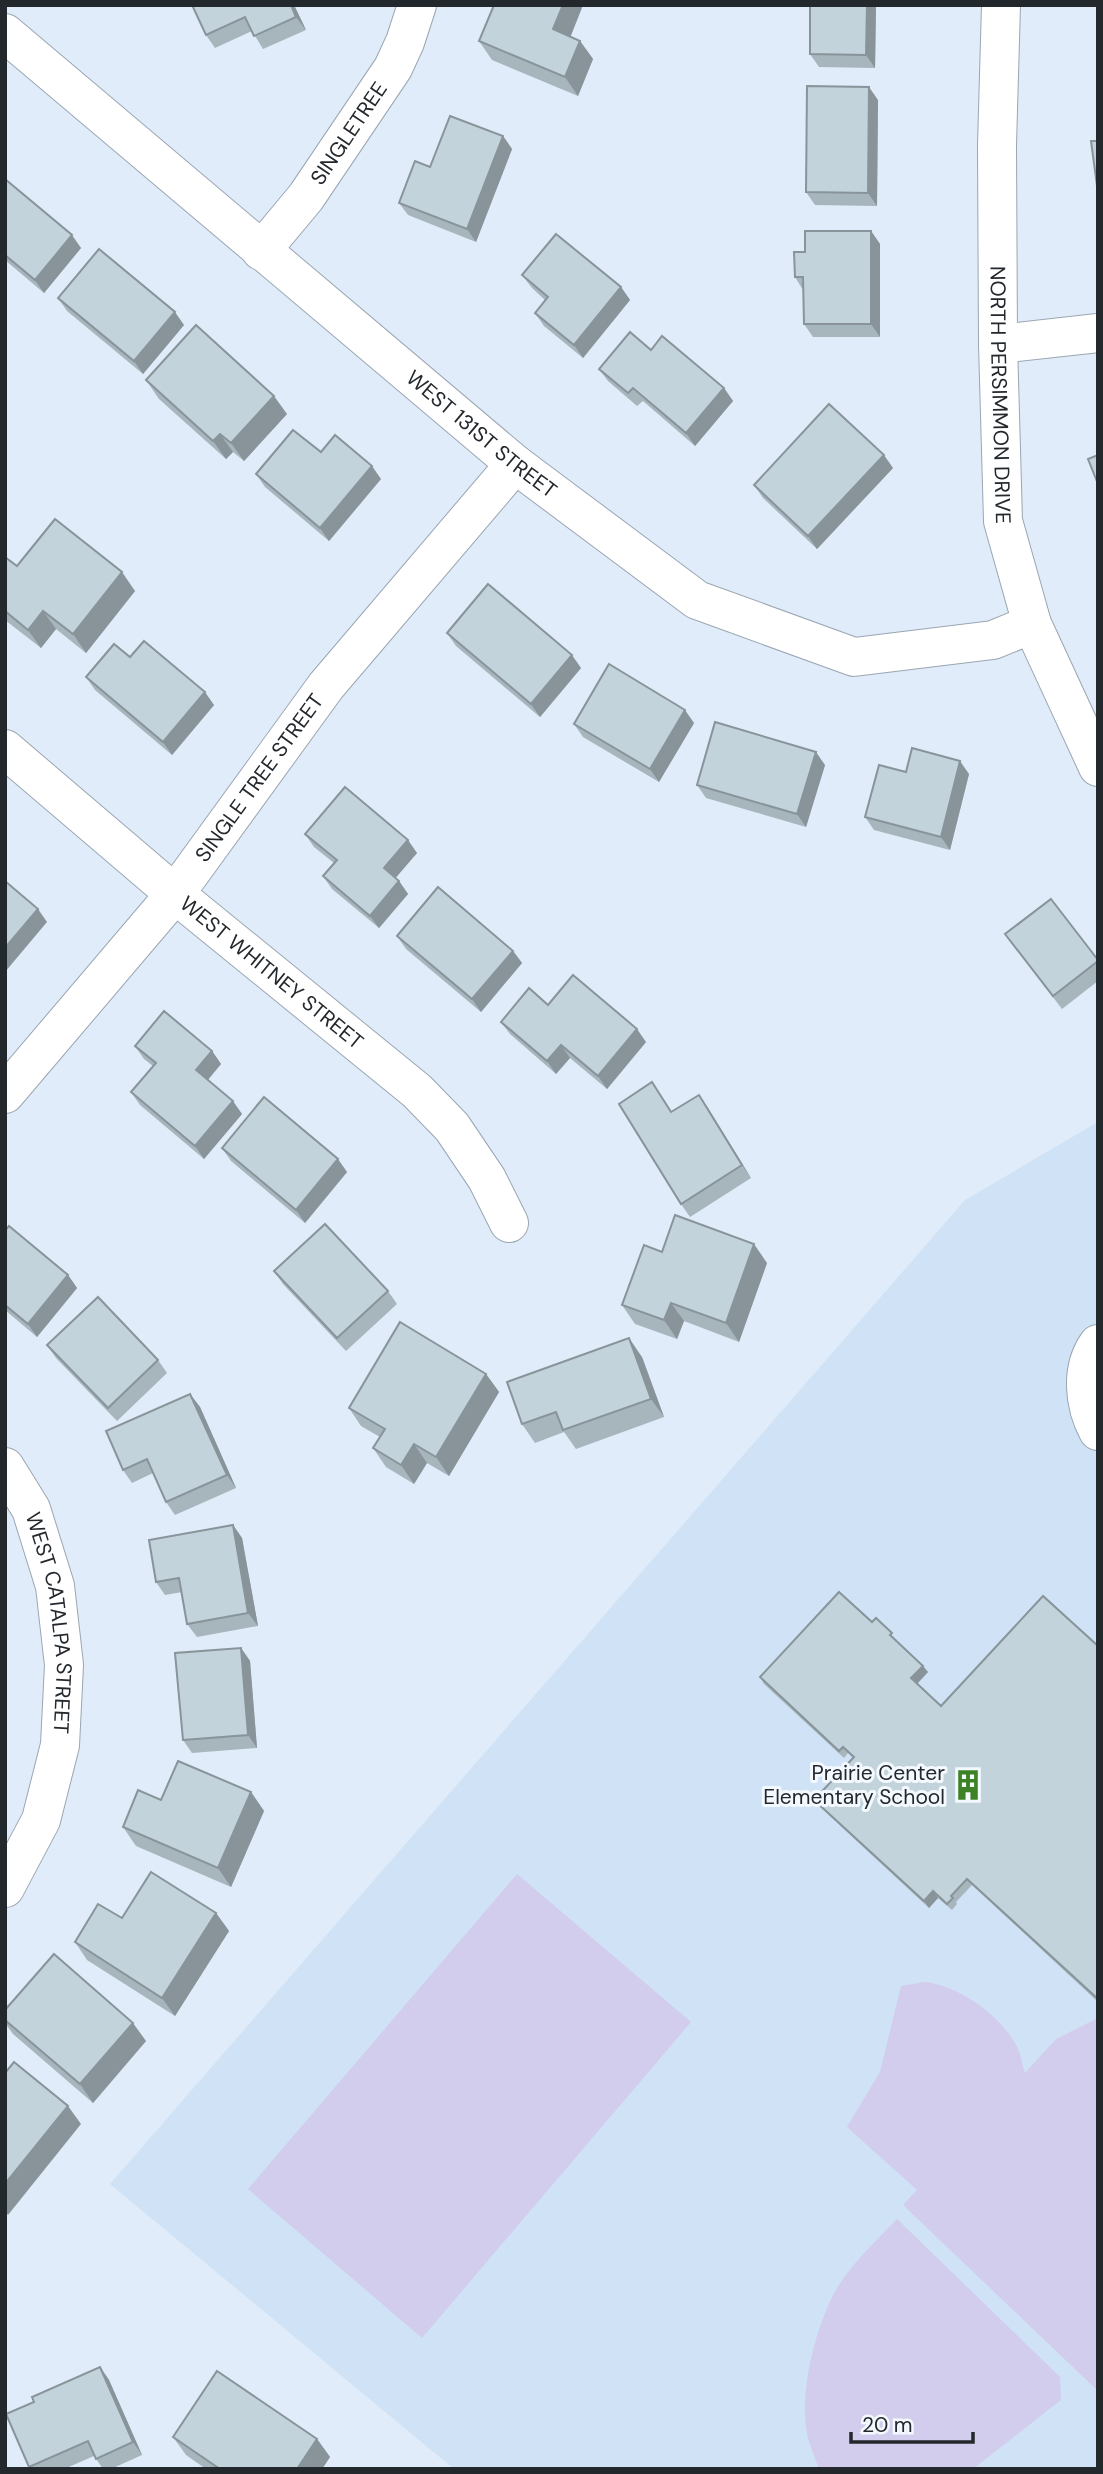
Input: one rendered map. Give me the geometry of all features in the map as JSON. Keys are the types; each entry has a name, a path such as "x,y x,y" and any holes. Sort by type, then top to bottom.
{"street":[{"name":"SINGLETREE","path":"261,251 306,197 393,68 417,5"},
{"name":"NORTH PERSIMMON DRIVE","path":"1001,5 997,145 998,344 1003,521 1032,624 1098,766"},
{"name":"WEST 131ST STREET","path":"5,33 514,464 698,600 854,657 993,640 1032,624"},
{"path":"998,344 1098,333"},
{"name":"SINGLE TREE STREET","path":"5,1094 175,894 326,686 514,464"},
{"name":"WEST WHITNEY STREET","path":"5,750 175,894 418,1091 452,1127 487,1179 509,1223"},
{"path":"1098,1344 1091,1353 1086,1377 1087,1399 1098,1431"},
{"name":"WEST CATALPA STREET","path":"5,1467 31,1509 55,1586 64,1665 60,1745 41,1819 5,1888"}],"shaded area":[{"path":"1098,1122 1098,2469 454,2469 110,2184 965,1200"},
{"path":"517,1874 691,2022 422,2338 248,2189"},
{"path":"925,1982 952,1989 965,1996 1001,2024 1020,2053 1025,2073 1056,2039 1098,2018 1098,2391 903,2205 917,2190 847,2127 880,2072 901,1986"},
{"path":"897,2219 1060,2377 1061,2400 973,2469 819,2469 808,2438 805,2416 807,2378 816,2339 829,2303 843,2279"}],"building":[{"path":"192,5 291,5 296,17 254,36 245,17 206,35"},
{"path":"494,5 563,5 553,29 580,41 565,77 479,41"},
{"path":"810,5 867,5 866,55 810,54"},
{"path":"807,86 869,87 868,193 806,192"},
{"path":"450,116 503,136 467,229 399,203 415,161 430,167"},
{"path":"1091,141 1098,141 1098,193"},
{"path":"5,179 72,235 35,280 5,255"},
{"path":"805,231 871,231 871,324 804,324 803,277 795,277 794,252 805,252"},
{"path":"556,234 621,287 574,345 535,313 548,297 522,275"},
{"path":"99,249 175,312 134,361 58,298"},
{"path":"196,325 274,396 231,443 220,434 213,441 146,380"},
{"path":"630,332 651,350 662,336 724,388 686,433 633,388 628,393 599,369"},
{"path":"829,404 884,455 808,536 754,485"},
{"path":"293,430 321,452 335,435 372,466 320,528 256,474"},
{"path":"1098,455 1098,484 1088,459"},
{"path":"55,519 122,572 73,634 43,611 28,630 5,611 5,557 17,566"},
{"path":"488,584 572,655 531,704 447,633"},
{"path":"144,641 205,692 163,742 86,677 114,644 130,657"},
{"path":"609,664 685,710 650,769 574,724"},
{"path":"715,722 816,752 797,814 697,785"},
{"path":"912,748 960,761 941,837 865,817 879,765 906,772"},
{"path":"345,787 408,840 384,868 399,881 370,916 323,876 337,860 305,834"},
{"path":"5,881 38,909 5,948"},
{"path":"438,887 513,951 472,999 397,936"},
{"path":"1051,899 1098,960 1053,996 1005,934"},
{"path":"573,975 637,1029 598,1076 561,1045 547,1061 501,1022 529,988 548,1005"},
{"path":"164,1011 212,1051 196,1070 233,1101 195,1146 131,1092 156,1063 135,1046"},
{"path":"652,1082 671,1112 699,1095 742,1165 681,1204 619,1104"},
{"path":"264,1097 338,1159 296,1210 222,1148"},
{"path":"675,1215 754,1244 726,1323 671,1303 664,1320 622,1305 644,1245 662,1252"},
{"path":"325,1224 388,1291 337,1338 274,1271"},
{"path":"9,1226 68,1275 28,1324 5,1305 5,1231"},
{"path":"98,1297 158,1360 108,1408 47,1345"},
{"path":"400,1322 486,1374 436,1457 414,1444 401,1465 373,1448 385,1429 349,1408"},
{"path":"629,1338 651,1399 563,1430 556,1412 522,1424 507,1382"},
{"path":"190,1394 227,1475 166,1502 147,1459 123,1470 106,1431"},
{"path":"233,1525 248,1613 187,1624 179,1578 156,1582 149,1540"},
{"name":"Prairie Center Elementary School","path":"839,1592 872,1622 876,1618 923,1666 911,1678 941,1706 1043,1596 1098,1646 1098,1999 967,1879 947,1904 933,1891 924,1901 814,1800 854,1757 843,1747 839,1751 760,1677"},
{"path":"241,1648 248,1735 183,1740 175,1653"},
{"path":"178,1761 251,1792 218,1868 123,1827 138,1790 161,1800"},
{"path":"151,1872 216,1913 162,1998 75,1942 98,1904 122,1918"},
{"path":"54,1954 133,2023 80,2084 5,2020 5,2010"},
{"path":"14,2062 68,2106 5,2184 5,2073"},
{"path":"100,2367 133,2442 96,2459 88,2441 29,2467 6,2414 34,2402 32,2397"},
{"path":"217,2371 317,2439 297,2469 220,2469 173,2437"}],"place":[{"name":"Prairie Center Elementary School","path":"968,1785"}]}
